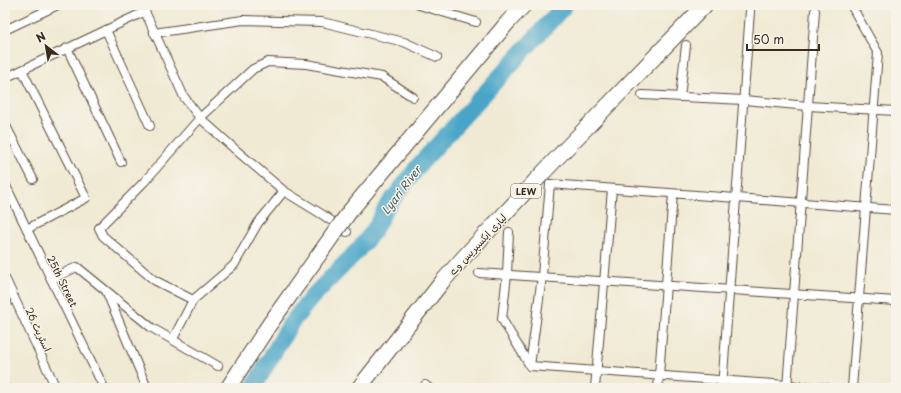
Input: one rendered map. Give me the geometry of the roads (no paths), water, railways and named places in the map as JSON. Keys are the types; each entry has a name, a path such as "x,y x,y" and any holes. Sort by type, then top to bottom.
{"highway":[{"path":"228,388 269,325 350,211 498,33 524,5"},
{"name":"لیاری ایکسپریس وے","path":"359,388 433,292 464,256 705,5"}],"street":[{"path":"5,30 58,5"},
{"path":"419,5 476,22"},
{"path":"850,5 878,53 852,388"},
{"path":"5,78 106,30 143,8 184,97 200,118 284,190 323,214 347,232"},
{"path":"723,384 750,11"},
{"path":"787,386 815,11"},
{"path":"154,33 243,20 322,22 404,42 437,58"},
{"path":"106,30 150,126"},
{"path":"680,97 686,45"},
{"path":"67,48 121,162"},
{"path":"193,300 154,280 103,236 99,228 144,182 200,118 253,69 268,62 306,64 382,77 413,97"},
{"path":"22,70 86,198 27,229"},
{"path":"642,95 744,100 808,106 896,111"},
{"path":"5,124 33,179"},
{"name":"25th Street","path":"5,184 104,388"},
{"path":"530,366 542,276 550,184 896,210"},
{"path":"595,388 612,189"},
{"path":"173,339 193,300 234,265 258,223 284,190"},
{"path":"658,388 673,194"},
{"path":"509,232 507,274 502,319 530,366"},
{"path":"51,279 77,267 152,328 218,366"},
{"path":"479,273 896,300"},
{"name":"اسٹریٹ 26","path":"5,278 56,388"},
{"path":"107,291 147,388"},
{"path":"530,366 659,375 723,384 827,388"}],"waterway":[{"name":"Lyari River","path":"253,388 291,323 312,297 357,251 373,232 386,208 420,164 565,5"}]}
